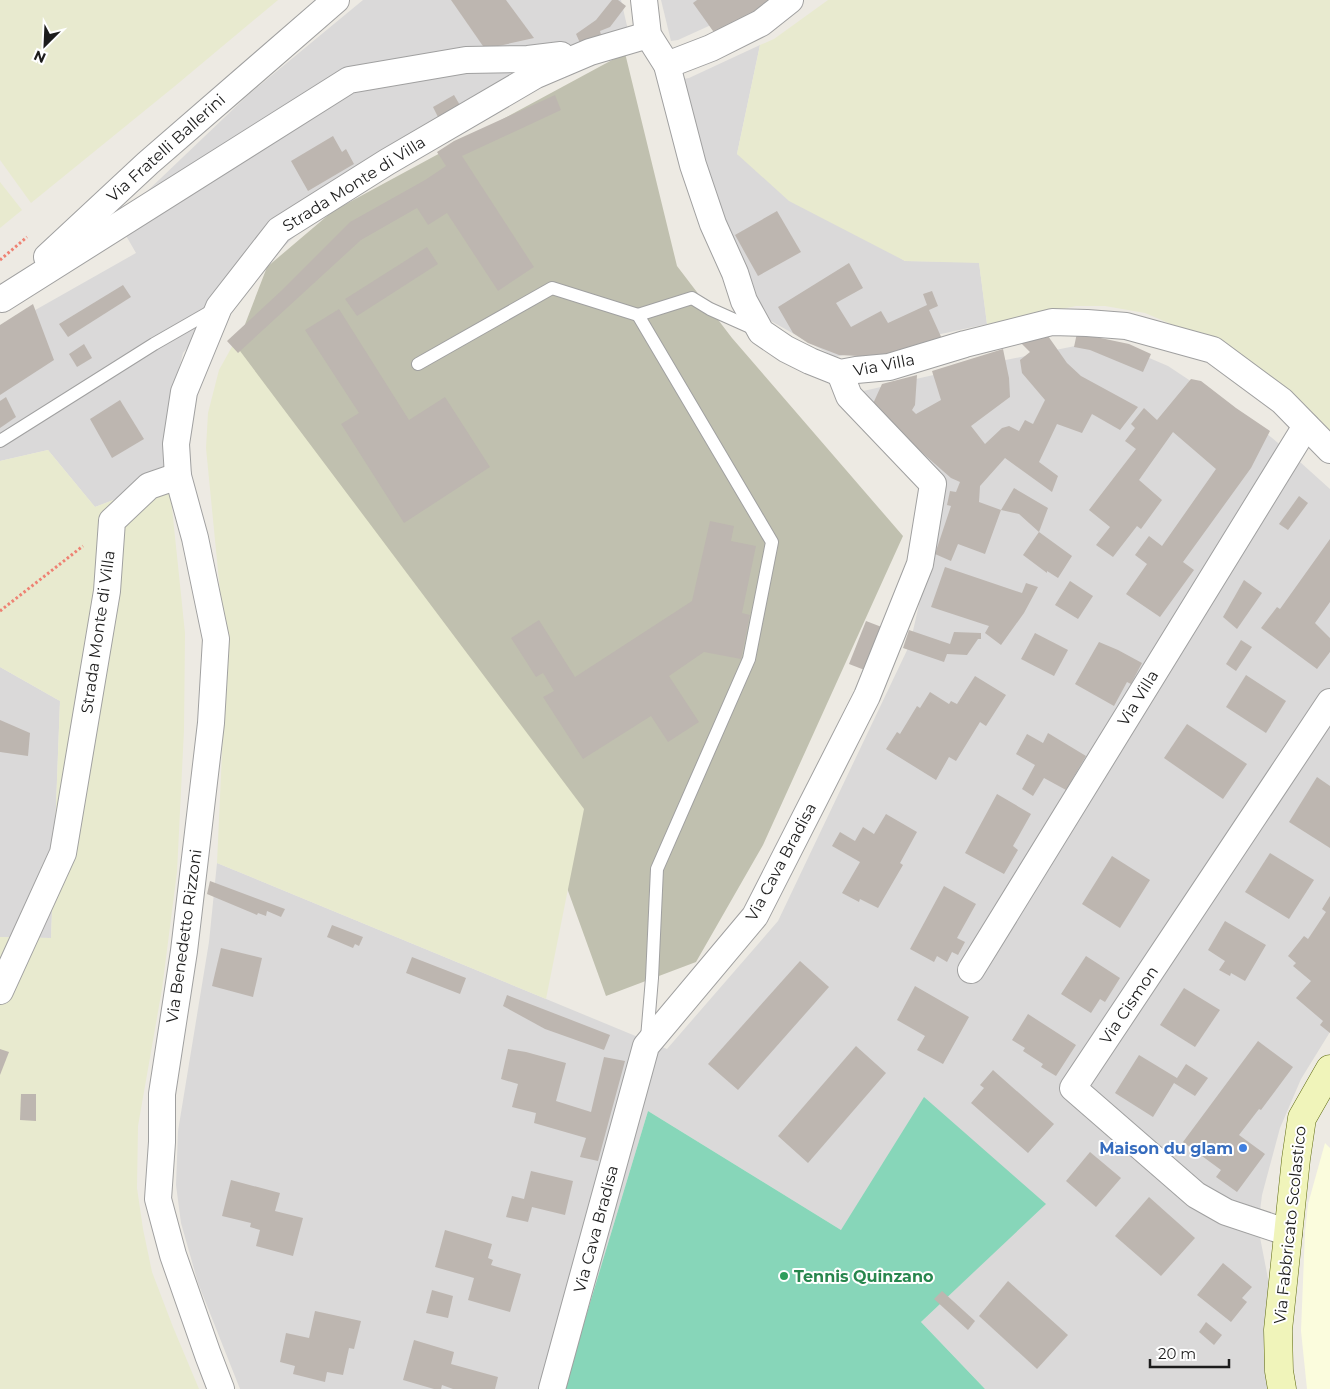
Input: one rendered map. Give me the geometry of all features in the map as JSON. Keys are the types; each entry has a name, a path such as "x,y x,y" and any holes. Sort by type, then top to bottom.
{"street":[{"name":"Via Fratelli Ballerini","path":"1,300 148,162 336,0"},
{"name":"Via Villa","path":"644,0 648,35 667,65 693,166 744,301 761,332 786,349 840,373 889,367 965,344 1052,322 1087,322 1126,326 1213,350 1282,401 1330,450"},
{"path":"667,65 711,48 761,23 790,0"},
{"name":"Strada Monte di Villa","path":"178,476 176,444 184,392 220,307 279,230 387,162 536,74 590,52 648,35"},
{"name":"Strada Monte di Villa","path":"1,300 349,80 466,60 528,59 590,52"},
{"name":"Via Cava Bradisa","path":"552,1389 646,1046 755,916 867,696 920,564 933,484 849,396 840,373"},
{"name":"Via Villa","path":"971,970 1306,426"},
{"path":"112,521 149,486 178,476"},
{"name":"Via Benedetto Rizzoni","path":"178,476 195,538 216,639 211,723 190,904 162,1094 162,1142 158,1200 173,1255 221,1389"},
{"name":"Strada Monte di Villa","path":"0,991 63,853 107,591 112,521"},
{"name":"Via Cismon","path":"1289,1233 1226,1212 1196,1195 1073,1088 1330,702"},
{"name":"Via Fabbricato Scolastico","path":"1282,1389 1279,1371 1278,1330 1302,1118 1330,1069"}],"lane":[{"path":"418,364 552,288 638,315 692,298 710,309 761,332"},
{"path":"0,441 154,344 220,307"},
{"path":"638,315 772,542 748,660 656,869 652,978 646,1046"}],"path":[{"path":"0,611 76,552 112,521"}],"shaded area":[{"path":"0,0 278,0 31,203 0,160"},
{"path":"363,0 621,0 631,43 503,96 315,217 227,301 183,353 169,409 169,479 95,507 48,450 0,461 0,330 136,253 117,220 248,95"},
{"path":"661,0 761,0 755,5 678,40 671,41"},
{"path":"828,0 1330,0 1330,436 1185,330 1145,313 1105,306 1076,306 987,324 979,263 905,261 789,201 737,154 760,45 774,39"},
{"path":"760,45 737,154 905,261 979,262 987,324 835,357 760,315 725,226 678,80 689,78"},
{"path":"625,53 677,266 732,338 903,536 763,845 696,962 606,996 554,852 214,405 267,267 333,211"},
{"path":"0,182 22,210 0,228"},
{"path":"234,343 584,809 546,999 217,863 223,731 224,632 206,448 208,413 219,370"},
{"path":"1080,345 1133,351 1168,366 1254,423 1330,489 1330,1032 1301,1079 1280,1128 1262,1195 1258,1227 1278,1330 1283,1389 985,1389 921,1322 1045,1204 841,1230 648,1111 564,1389 240,1389 198,1283 181,1223 176,1185 178,1131 209,942 217,863 667,1049 778,921 910,644 942,504 837,397 951,371"},
{"path":"48,450 95,507 169,479 185,633 184,730 177,872 162,989 138,1126 137,1188 152,1272 199,1389 0,1389 0,937 51,938 60,701 0,667 0,461"},
{"path":"0,667 60,701 51,938 0,937"},
{"path":"1325,1143 1330,1148 1330,1389 1307,1389 1301,1331 1305,1232 1308,1204"}],"green space":[{"name":"Tennis Quinzano","path":"924,1097 1046,1204 921,1322 985,1389 564,1389 648,1111 841,1230"}],"building":[{"path":"451,0 506,0 534,38 485,49"},
{"path":"612,0 618,0 626,6 610,27 600,31 602,39 581,45 576,34 596,20"},
{"path":"697,0 780,0 718,38 693,3"},
{"path":"454,95 464,112 442,125 433,107"},
{"path":"555,95 561,110 462,156 534,267 498,291 447,213 428,225 417,208 361,240 238,353 227,341 281,291 350,222 425,180 446,166 437,152 454,141"},
{"path":"333,136 342,152 346,149 354,164 308,191 291,161"},
{"path":"777,211 801,252 758,276 735,235"},
{"path":"427,247 438,264 357,316 345,299"},
{"path":"849,263 863,288 836,303 851,327 881,311 888,323 927,305 923,294 932,291 938,306 929,310 943,341 877,357 839,355 808,343 793,333 778,307"},
{"path":"123,285 131,297 68,337 59,324"},
{"path":"33,304 54,360 0,395 0,325"},
{"path":"339,309 409,420 445,397 490,467 404,523 341,424 359,413 305,330"},
{"path":"1077,333 1129,344 1151,354 1143,372 1090,350 1074,347"},
{"path":"1048,336 1067,363 1081,376 1138,407 1120,430 1092,414 1082,433 1057,424 1039,462 1058,476 1052,492 1005,458 980,486 979,502 1001,510 985,554 958,544 951,561 935,554 951,506 947,505 950,491 956,492 960,482 951,478 871,408 882,384 917,375 915,405 912,410 916,414 941,400 932,371 1003,349 1009,378 1010,397 971,426 985,444 1002,428 1009,426 1019,431 1025,420 1033,424 1045,400 1022,373 1020,360 1030,352 1021,343"},
{"path":"84,344 92,358 77,367 69,354"},
{"path":"1191,379 1201,381 1270,431 1251,468 1183,562 1194,570 1160,617 1126,594 1147,564 1135,555 1149,536 1162,546 1216,469 1173,432 1139,480 1162,500 1141,529 1137,526 1113,557 1096,545 1110,527 1089,510 1136,449 1125,441 1135,428 1131,424 1144,408 1157,420"},
{"path":"6,397 16,417 0,428 0,401"},
{"path":"120,400 144,439 112,458 90,419"},
{"path":"1014,488 1048,508 1039,532 1019,514 1001,510"},
{"path":"1299,496 1308,503 1288,530 1279,524"},
{"path":"710,521 734,526 731,541 756,546 742,613 750,615 741,659 704,652 669,676 699,722 668,742 651,716 583,759 543,697 554,691 543,673 536,677 511,638 539,620 575,677 692,601"},
{"path":"1039,532 1072,556 1058,578 1047,571 1047,573 1023,555"},
{"path":"1330,539 1330,602 1315,623 1330,638 1330,652 1317,669 1261,628 1277,607 1280,609"},
{"path":"945,567 1022,593 1026,583 1038,587 1024,613 1001,645 985,633 989,626 931,607"},
{"path":"1244,580 1262,593 1237,629 1223,617"},
{"path":"1070,581 1093,596 1078,619 1055,605"},
{"path":"866,621 892,631 875,674 849,664"},
{"path":"909,630 950,644 954,632 981,633 981,639 978,639 967,655 947,654 944,662 903,648"},
{"path":"1035,633 1068,650 1054,676 1021,659"},
{"path":"1241,640 1252,647 1236,671 1226,664"},
{"path":"1099,642 1142,663 1131,684 1127,682 1114,706 1075,684"},
{"path":"1246,675 1286,701 1266,733 1226,707"},
{"path":"975,676 1006,695 986,726 980,722 956,761 949,757 936,780 886,749 897,732 900,734 917,706 920,708 930,692 949,704 951,701 957,704"},
{"path":"0,720 30,733 28,756 0,752"},
{"path":"1187,724 1247,764 1223,799 1164,758"},
{"path":"1048,733 1086,756 1066,790 1044,778 1033,796 1022,789 1035,765 1016,754 1027,734 1043,743"},
{"path":"1317,777 1330,786 1330,848 1289,822"},
{"path":"997,794 1031,814 1013,846 1018,850 1004,874 965,853"},
{"path":"886,814 917,832 900,863 903,865 878,908 860,899 859,902 842,893 860,862 832,846 840,832 855,841 863,827 874,834"},
{"path":"1270,853 1314,880 1289,919 1245,892"},
{"path":"1112,856 1150,880 1120,928 1082,904"},
{"path":"210,881 285,909 281,917 267,911 266,916 258,913 257,915 207,894"},
{"path":"944,886 976,904 957,938 965,942 958,955 952,952 947,962 937,956 934,962 910,949"},
{"path":"1330,896 1330,1033 1320,1025 1323,1021 1296,998 1311,981 1293,966 1296,963 1288,956 1304,936 1308,939 1326,912 1322,909"},
{"path":"1225,921 1266,945 1245,981 1231,973 1230,976 1219,970 1225,961 1208,950"},
{"path":"332,925 363,937 359,946 355,944 353,948 327,937"},
{"path":"221,948 262,958 253,997 212,986"},
{"path":"1086,956 1120,978 1105,1002 1100,999 1091,1013 1061,994"},
{"path":"412,957 466,978 460,994 406,973"},
{"path":"800,961 829,987 738,1090 708,1064"},
{"path":"915,986 969,1017 943,1064 917,1050 925,1036 897,1020"},
{"path":"1184,988 1220,1010 1195,1047 1160,1025"},
{"path":"507,995 610,1035 604,1050 545,1029 503,1006"},
{"path":"1028,1014 1076,1045 1056,1076 1041,1067 1043,1064 1023,1051 1025,1048 1012,1040"},
{"path":"1258,1041 1293,1067 1261,1110 1259,1109 1239,1135 1265,1154 1237,1192 1216,1177 1221,1170 1183,1142"},
{"path":"856,1046 886,1073 808,1163 778,1136"},
{"path":"0,1049 9,1052 0,1075"},
{"path":"508,1049 566,1063 556,1101 591,1112 604,1057 625,1061 598,1161 580,1157 586,1138 534,1123 536,1113 512,1107 518,1084 501,1079"},
{"path":"1139,1055 1177,1078 1186,1064 1208,1078 1195,1096 1174,1083 1153,1117 1115,1093"},
{"path":"993,1070 1054,1124 1028,1153 971,1103 984,1088 980,1085"},
{"path":"21,1094 36,1094 36,1121 20,1120"},
{"path":"1090,1152 1121,1178 1096,1207 1066,1181"},
{"path":"531,1171 573,1181 565,1215 532,1207 528,1222 506,1217 512,1196 524,1199"},
{"path":"231,1180 280,1193 275,1211 303,1218 293,1256 256,1246 260,1230 250,1227 251,1223 222,1216"},
{"path":"1149,1197 1195,1238 1161,1276 1115,1236"},
{"path":"445,1230 492,1244 488,1258 493,1260 491,1265 521,1274 510,1312 468,1300 474,1278 435,1267"},
{"path":"1223,1263 1252,1287 1242,1298 1247,1302 1231,1322 1197,1295"},
{"path":"1008,1281 1068,1335 1037,1369 979,1316"},
{"path":"432,1290 453,1296 448,1318 426,1313"},
{"path":"942,1291 975,1321 968,1330 934,1299"},
{"path":"315,1311 361,1321 354,1349 349,1348 343,1375 327,1372 325,1382 293,1374 295,1366 280,1362 286,1333 309,1338"},
{"path":"1206,1322 1222,1335 1214,1345 1199,1332"},
{"path":"414,1340 454,1352 451,1364 498,1377 495,1389 453,1389 442,1385 441,1389 434,1389 403,1380"}],"place":[{"name":"Maison du glam","path":"1243,1148"},
{"name":"Tennis Quinzano","path":"784,1276"}]}
